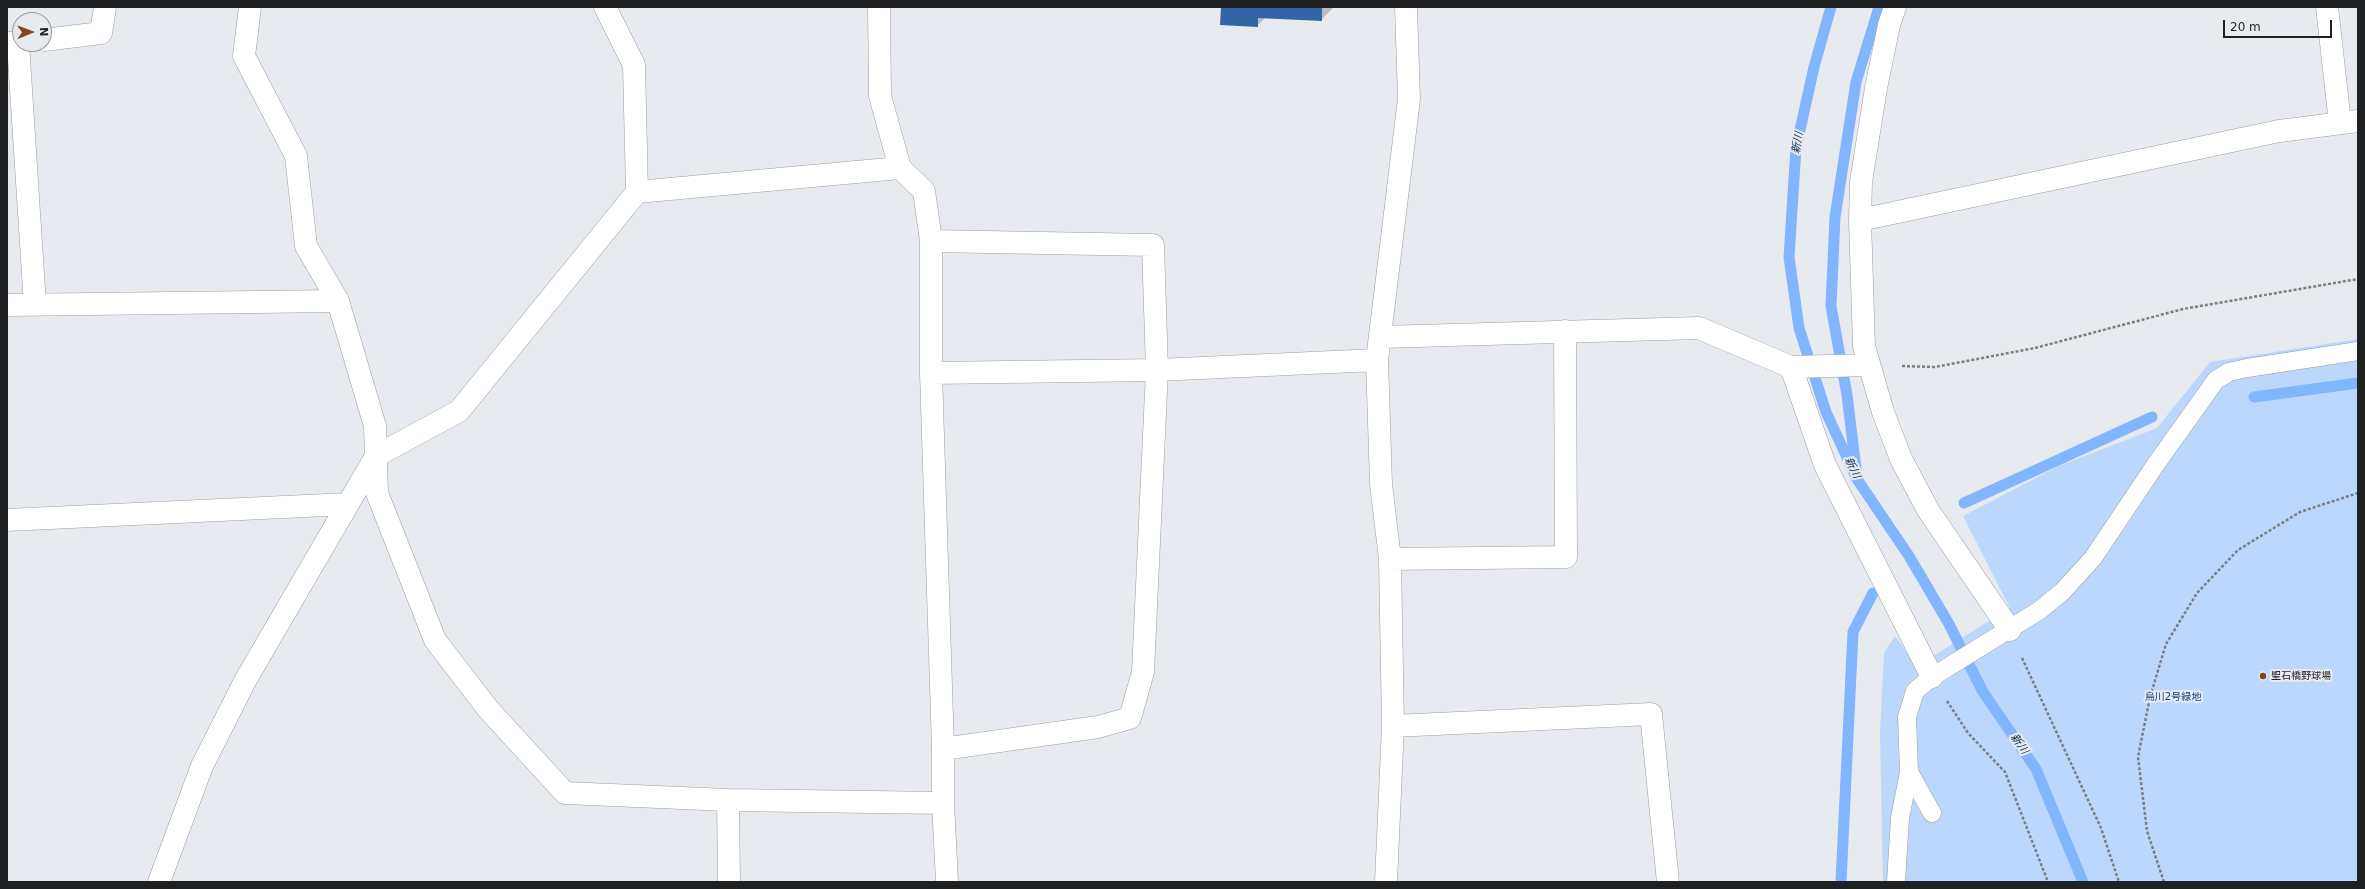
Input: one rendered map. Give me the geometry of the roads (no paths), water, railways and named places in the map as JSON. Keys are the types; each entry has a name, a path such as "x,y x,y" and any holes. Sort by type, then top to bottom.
{"street":[{"path":"52,39 101,33 105,7"},
{"path":"250,7 244,56 296,156 306,246 338,301 375,426 377,493 435,640 488,710 565,793 728,800 942,803"},
{"path":"159,882 202,766 245,681 376,456 459,411 637,192 634,65 605,7"},
{"path":"878,7 880,96 900,168 924,191 931,241 931,373 943,749 942,803 948,882"},
{"path":"1386,882 1393,726 1390,559 1381,484 1377,360 1382,337 1409,99 1406,7"},
{"path":"1895,7 1889,25 1876,88 1862,182 1860,220 1864,346 1883,412 1901,459 1928,510 2005,633"},
{"path":"1860,220 2279,131 2349,122 2327,7"},
{"path":"16,52 35,305"},
{"path":"637,192 900,168"},
{"path":"931,241 1153,245 1157,370 1143,672 1130,718 1098,727 943,749"},
{"path":"7,305 338,301"},
{"path":"1382,337 1699,328 1791,367 1870,366"},
{"path":"1390,559 1566,557 1565,331"},
{"path":"931,373 1157,370 1377,360"},
{"path":"1791,367 1825,465 1939,673"},
{"path":"7,520 348,504"},
{"path":"1393,726 1650,714 1668,882"},
{"path":"728,800 729,882"}],"lane":[{"path":"1896,882 1900,818 1909,772 1907,717 1915,691 1939,673 2040,610 2063,591 2093,558 2156,464 2216,380 2229,372 2247,368 2358,351"},
{"path":"1909,772 1932,813"}],"waterway":[{"name":"新川","path":"1831,7 1814,67 1796,148 1789,257 1799,328 1826,412 1857,479 1909,556 1949,624 1983,692 2036,769 2083,882"},
{"path":"1856,469 1847,395 1831,306 1835,217 1856,82 1879,7"},
{"path":"2254,397 2358,383"},
{"path":"1964,503 2152,417"},
{"path":"1841,882 1853,632 1873,593"}],"place":[{"name":"聖石橋野球場","path":"2263,676"}],"park label":[{"name":"烏川2号緑地","path":"2173,697"}]}
